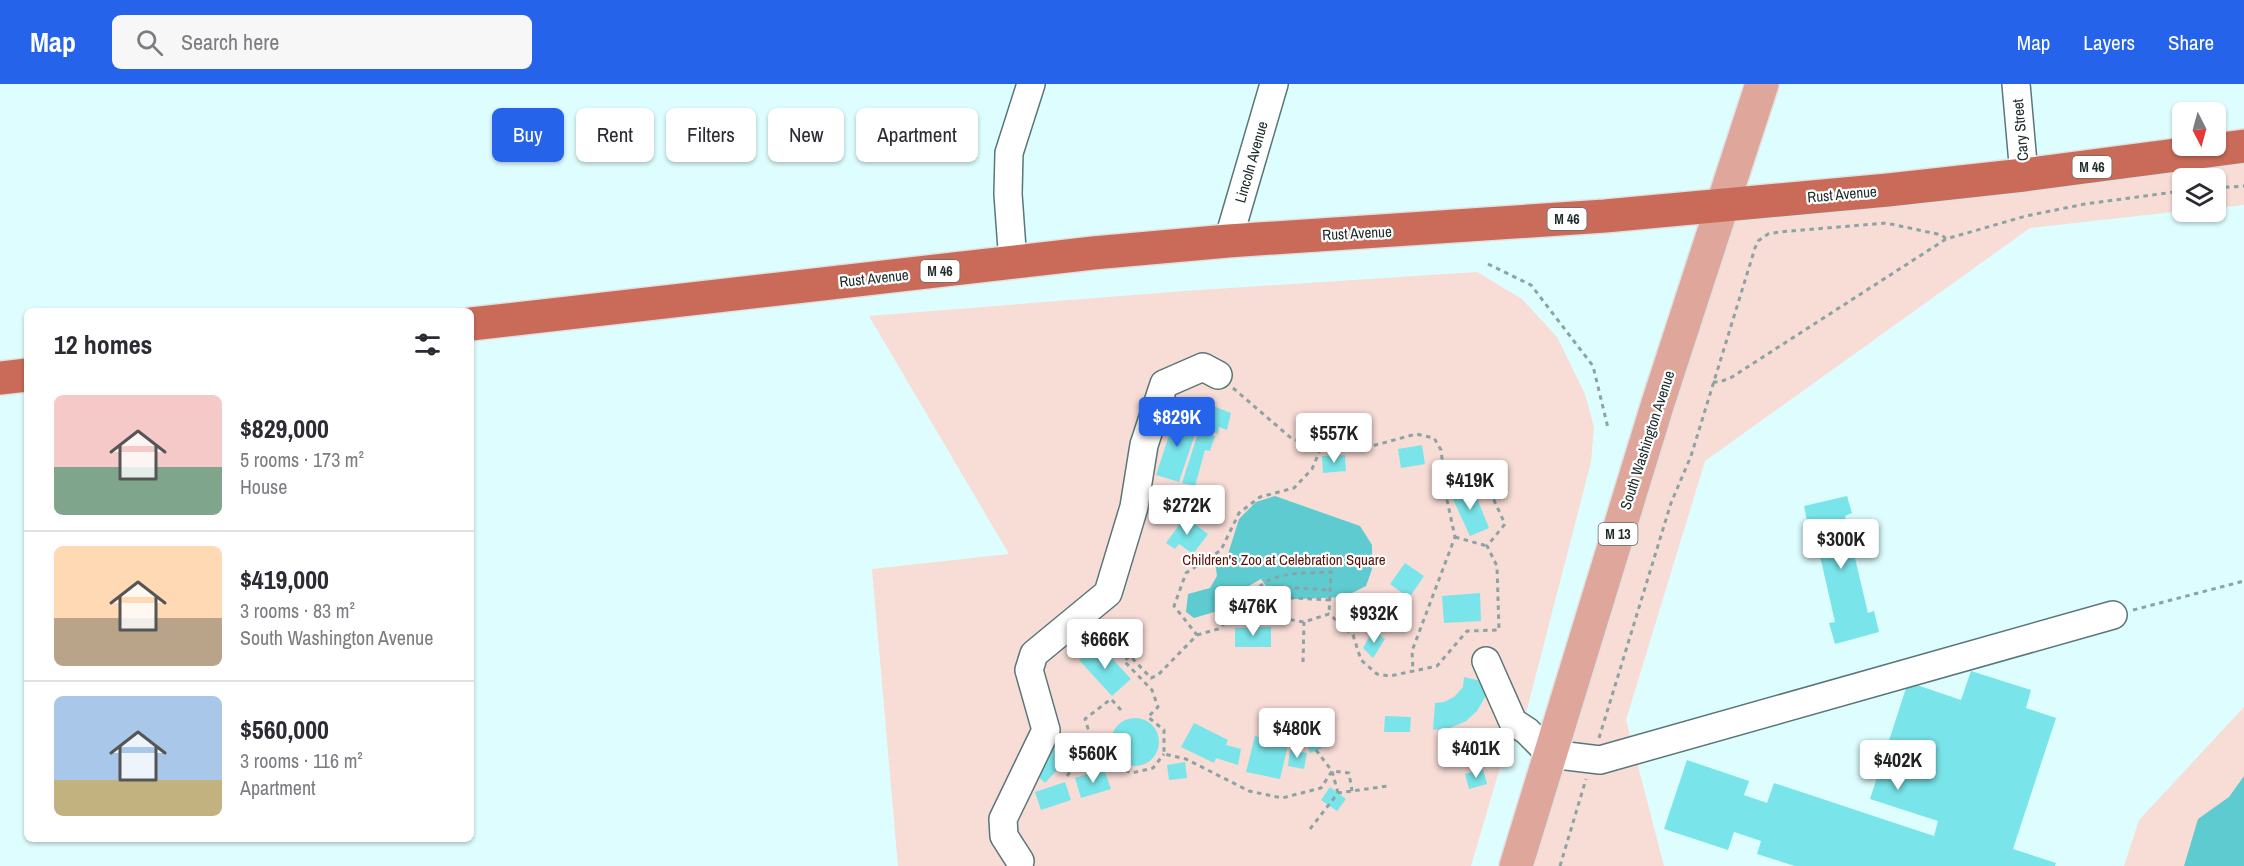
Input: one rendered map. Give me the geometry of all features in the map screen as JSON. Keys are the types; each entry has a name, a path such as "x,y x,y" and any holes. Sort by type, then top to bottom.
{"highway":[{"name":"Rust Avenue","path":"474,324 1228,241 1474,226 1724,204 2024,175 2244,146"},
{"path":"0,378 24,375"}],"main road":[{"name":"South Washington Avenue","path":"1515,866 1658,403 1762,84"}],"street":[{"path":"1013,263 1008,194 1009,153 1031,84"},
{"name":"Lincoln Avenue","path":"1228,241 1274,84"},
{"name":"Cary Street","path":"2016,84 2024,175"},
{"path":"1020,861 1005,836 1003,819 1046,730 1029,670 1034,654 1107,593 1134,507 1144,445 1164,384 1203,366 1218,375"},
{"path":"1486,661 1513,722 1527,730 1550,754 1600,760 2113,615"}],"path":[{"path":"2226,187 2244,186"},
{"path":"1713,382 1732,377 1946,239 2026,216 2085,204 2172,192"},
{"path":"1560,866 1671,503 1691,456 1758,241 1768,234 1886,224 1942,235 1946,239"},
{"path":"1488,264 1531,285 1593,366 1608,428"},
{"path":"1218,375 1291,438 1320,450 1372,446 1416,434 1434,438 1441,450 1455,537 1412,651 1413,671"},
{"path":"1197,635 1173,606 1186,573 1221,550 1239,513 1260,497 1294,488 1312,469 1320,450"},
{"path":"1444,476 1486,483 1505,524 1487,546"},
{"path":"1329,614 1353,634 1362,660 1377,674 1390,676 1437,666 1467,631 1499,630 1497,566 1487,546 1455,537"},
{"path":"1121,710 1111,699 1085,719 1094,748 1116,767 1132,773 1153,768 1164,754 1164,730 1148,717 1158,707 1152,690 1124,661 1130,656 1151,678 1158,675 1197,635 1218,629 1250,602 1253,592 1274,576 1331,572 1329,614"},
{"path":"2113,615 2244,580"},
{"path":"1330,590 1278,587 1276,597 1330,600"},
{"path":"1250,602 1281,618 1304,622 1329,614"},
{"path":"1303,663 1304,622"},
{"path":"1316,750 1332,771 1338,793"},
{"path":"1164,754 1186,759 1249,791 1282,798 1322,788 1332,771"},
{"path":"1066,776 1075,765 1103,756"},
{"path":"1332,771 1349,773 1352,791"},
{"path":"1311,828 1338,793 1388,786"}],"green space":[{"path":"2244,146 2244,205 2226,207 2226,168 2172,168 2172,212 2030,228 1705,461 1626,720 1664,866 1516,866 1724,204 2172,154 2172,156 2226,156 2226,148"},
{"name":"Children's Zoo at Celebration Square","path":"1477,272 1522,299 1557,337 1585,394 1594,427 1591,462 1525,717 1499,771 1471,866 898,866 872,569 1009,554 869,316 1185,291"},
{"path":"2244,707 2244,866 2124,866 2139,820"}],"water":[{"path":"1275,496 1360,526 1372,545 1372,569 1366,586 1344,597 1276,600 1261,579 1247,587 1228,586 1221,610 1194,618 1186,612 1188,594 1210,588 1217,576 1215,561 1228,554 1239,519 1256,502"},
{"path":"2244,776 2244,866 2184,866 2198,819 2229,797"}],"building":[{"path":"1208,404 1231,413 1227,430 1219,427 1218,434 1202,426"},
{"path":"1176,414 1199,422 1179,482 1156,475"},
{"path":"1199,430 1215,436 1210,451 1205,450 1195,486 1182,483"},
{"path":"1422,445 1425,464 1401,468 1398,449"},
{"path":"1345,455 1346,471 1323,473 1322,456"},
{"path":"1472,486 1489,528 1470,536 1451,495"},
{"path":"1847,496 1852,513 1845,516 1868,613 1874,611 1879,632 1835,644 1829,623 1835,622 1813,525 1808,526 1804,506"},
{"path":"1185,517 1208,534 1193,554 1179,544 1175,549 1166,543"},
{"path":"1405,563 1424,576 1409,598 1390,584"},
{"path":"1480,593 1481,621 1444,623 1442,596"},
{"path":"1271,627 1271,647 1235,647 1235,628"},
{"path":"1373,630 1385,639 1373,658 1363,648"},
{"path":"1098,643 1131,679 1112,696 1079,660"},
{"path":"1971,671 2031,690 2026,708 2056,718 2013,849 2056,863 2055,866 1795,866 1757,854 1761,841 1734,832 1728,850 1664,829 1687,760 1749,781 1744,795 1767,803 1774,783 1934,836 1938,821 1870,799 1908,682 1961,700"},
{"path":"1464,677 1490,683 1477,711 1466,721 1450,728 1433,730 1435,703 1454,697 1463,687"},
{"path":"1310,715 1322,748 1310,753 1297,720"},
{"path":"1385,716 1411,717 1410,732 1384,732"},
{"path":"1135,718 1152,725 1159,742 1152,759 1135,766 1118,759 1111,742 1118,725"},
{"path":"1194,723 1228,740 1226,745 1241,749 1238,765 1216,758 1214,763 1181,747"},
{"path":"1255,736 1288,745 1280,779 1246,772"},
{"path":"1058,740 1073,753 1045,783 1033,772 1038,761"},
{"path":"1290,750 1307,753 1304,769 1288,766"},
{"path":"1185,762 1187,778 1169,780 1167,765"},
{"path":"1104,769 1111,789 1081,798 1075,778"},
{"path":"1483,769 1487,784 1469,789 1465,774"},
{"path":"1065,782 1071,800 1041,810 1035,792"},
{"path":"1330,787 1346,799 1337,811 1321,800"}]}
